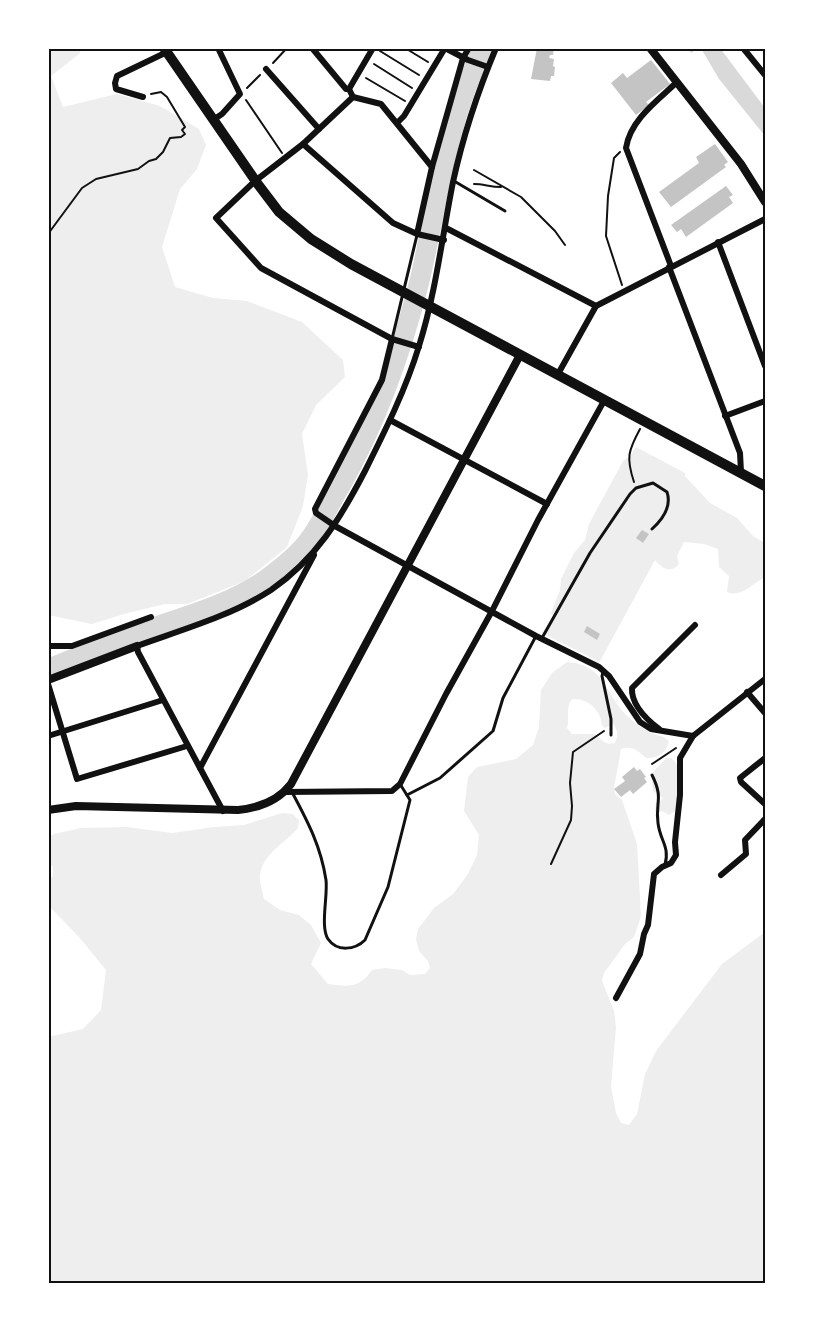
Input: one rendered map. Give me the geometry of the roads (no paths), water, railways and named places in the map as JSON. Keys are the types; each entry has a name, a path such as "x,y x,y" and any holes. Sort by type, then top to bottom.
{"highway":[{"path":"165,50 255,181 279,212 311,239 406,294 741,471 765,486"}],"street":[{"path":"213,120 222,114 240,94 218,48"},
{"path":"312,48 346,89 349,89 353,97 381,104 432,167"},
{"path":"349,89 374,48"},
{"path":"397,123 404,116 445,48 487,67"},
{"path":"419,234 432,167 469,48"},
{"path":"200,768 315,552 390,420 416,346 427,305 446,228 454,181 473,110 487,67 496,48"},
{"path":"650,48 741,164 765,202"},
{"path":"743,48 765,75"},
{"path":"143,97 116,89 117,76 165,50"},
{"path":"266,69 318,129"},
{"path":"677,82 639,119 630,134 626,148 740,453 741,471"},
{"path":"353,97 303,144 255,181 216,218 261,268 394,339 416,346"},
{"path":"303,144 393,223 419,234 442,239"},
{"path":"558,374 596,306 765,219"},
{"path":"446,228 596,306"},
{"path":"718,242 765,366"},
{"path":"394,339 382,380 315,509 316,513 332,524 539,637 599,667 640,722 651,729 693,736"},
{"path":"289,792 291,784 520,355"},
{"path":"48,810 76,806 223,811 250,809 289,792 392,790 400,784 604,399"},
{"path":"725,416 765,401"},
{"path":"390,420 547,504"},
{"path":"187,746 77,779 48,682 251,601 284,580 315,552"},
{"path":"48,646 72,645 151,617"},
{"path":"663,732 642,714 633,700 632,688 695,625"},
{"path":"137,646 163,700 223,811"},
{"path":"616,998 640,954 648,925 654,874 671,863 676,855 680,758 693,736 765,678"},
{"path":"747,692 765,713"},
{"path":"48,736 163,700"},
{"path":"765,758 740,778 741,782 765,804"},
{"path":"721,875 746,854 745,840 765,819"}],"lane":[{"path":"454,181 505,211"},
{"path":"394,339 419,234"},
{"path":"407,795 440,778 494,731 503,698 590,554 636,488 653,483 667,492 669,505 659,523 652,529"},
{"path":"603,671 602,676 611,719 611,735"},
{"path":"652,775 660,796 657,819 667,848 665,865"},
{"path":"289,792 313,831 326,881 325,932 333,944 340,948 349,948 361,944 364,940 388,887 410,800 400,784"}],"waterway":[{"path":"48,669 238,596 265,580 305,546 354,461 397,359 420,279 438,191 460,104 483,48"}]}
